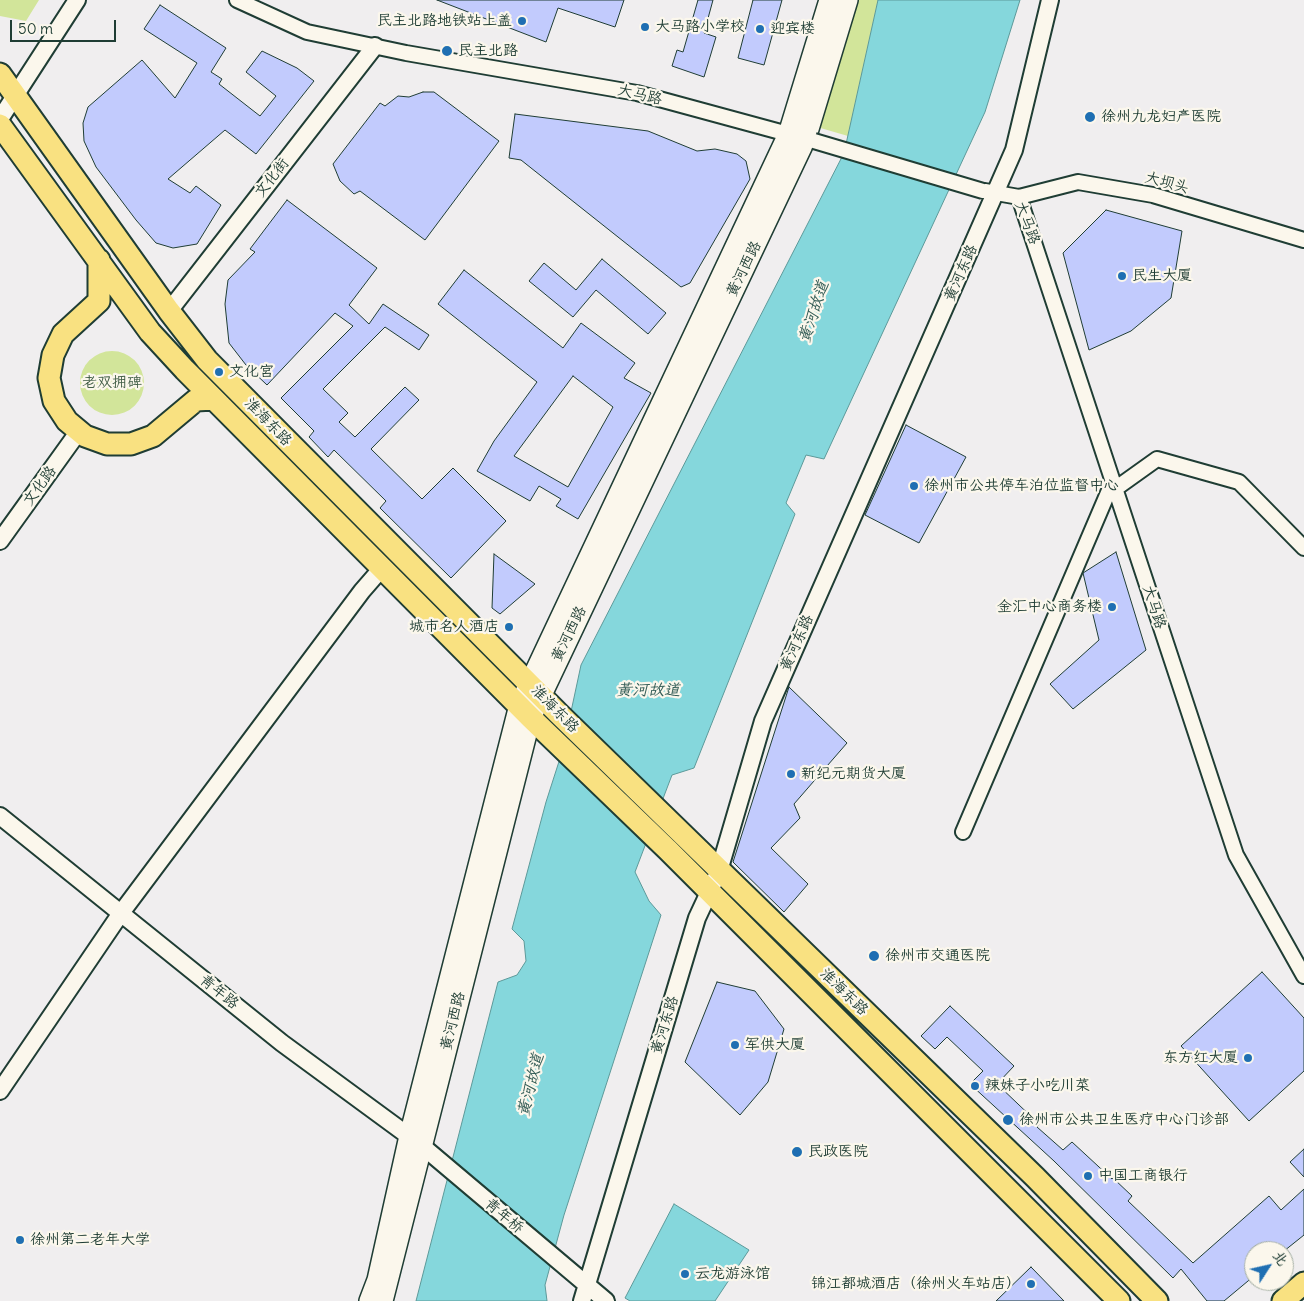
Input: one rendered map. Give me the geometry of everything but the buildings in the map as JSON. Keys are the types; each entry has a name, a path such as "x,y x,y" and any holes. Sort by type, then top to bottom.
{"main road":[{"name":"黄河西路","path":"803,138 829,0"},
{"name":"黄河西路","path":"369,1301 377,1280 415,1140 525,711 803,138 848,0"},
{"name":"淮海东路","path":"0,74 169,311 213,366 402,559 719,872 1028,1170 1157,1301"},
{"name":"淮海东路","path":"0,125 150,332 382,568 552,738 668,850 1119,1301"},
{"path":"98,260 99,301 63,334 52,355 49,378 54,401 67,421 85,436 107,444 131,444 153,436 196,400 214,399"},
{"name":"黄河西路","path":"384,1301 389,1285 415,1140"},
{"path":"1283,1301 1304,1283"}],"street":[{"path":"0,119 14,94 77,0"},
{"name":"大马路","path":"238,0 307,32 406,53 637,94 803,138 990,192 1019,197 1236,854 1304,976"},
{"name":"黄河东路","path":"582,1301 697,918 719,872 762,721 990,192 1014,150 1050,0"},
{"name":"文化街","path":"169,311 375,46"},
{"name":"大坝头","path":"1019,197 1078,182 1153,195 1304,240"},
{"name":"文化路","path":"0,541 79,432"},
{"path":"963,832 1114,485 1157,459 1239,482 1304,548"},
{"path":"0,1091 121,913 356,598 382,568"},
{"name":"青年路","path":"0,816 282,1043 415,1140 442,1163"},
{"name":"青年桥","path":"442,1163 606,1301"}],"green space":[{"path":"0,0 39,0 26,21 0,16"},
{"path":"855,0 878,0 848,136 817,127"},
{"name":"老双拥碑","path":"106,351 118,351 135,360 142,371 144,383 142,395 135,406 118,415 106,415 94,410 85,401 80,389 80,377 85,365 94,356"}],"water":[{"name":"黄河故道","path":"878,0 1020,0 985,112 824,459 806,455 786,503 795,514 694,768 672,775 635,872 649,901 661,915 564,1215 545,1285 547,1301 416,1301 498,982 517,975 526,961 524,941 512,929 546,802 563,749 581,665 844,153"},
{"name":"云龙游泳馆","path":"674,1204 749,1250 715,1301 630,1301 625,1298"}],"place":[{"name":"民主北路地铁站上盖","path":"522,21"},
{"name":"大马路小学校","path":"645,27"},
{"name":"迎宾楼","path":"760,29"},
{"name":"民主北路","path":"447,51"},
{"name":"徐州九龙妇产医院","path":"1090,117"},
{"name":"民生大厦","path":"1122,276"},
{"name":"文化宫","path":"219,372"},
{"name":"徐州市公共停车泊位监督中心","path":"914,486"},
{"name":"金汇中心商务楼","path":"1112,607"},
{"name":"城市名人酒店","path":"509,627"},
{"name":"新纪元期货大厦","path":"791,774"},
{"name":"徐州市交通医院","path":"874,956"},
{"name":"军供大厦","path":"735,1045"},
{"name":"东方红大厦","path":"1248,1058"},
{"name":"辣妹子小吃川菜","path":"975,1086"},
{"name":"徐州市公共卫生医疗中心门诊部","path":"1008,1120"},
{"name":"民政医院","path":"797,1152"},
{"name":"中国工商银行","path":"1088,1176"},
{"name":"徐州第二老年大学","path":"20,1240"},
{"name":"云龙游泳馆","path":"685,1274"},
{"name":"锦江都城酒店（徐州火车站店）","path":"1031,1284"}]}
